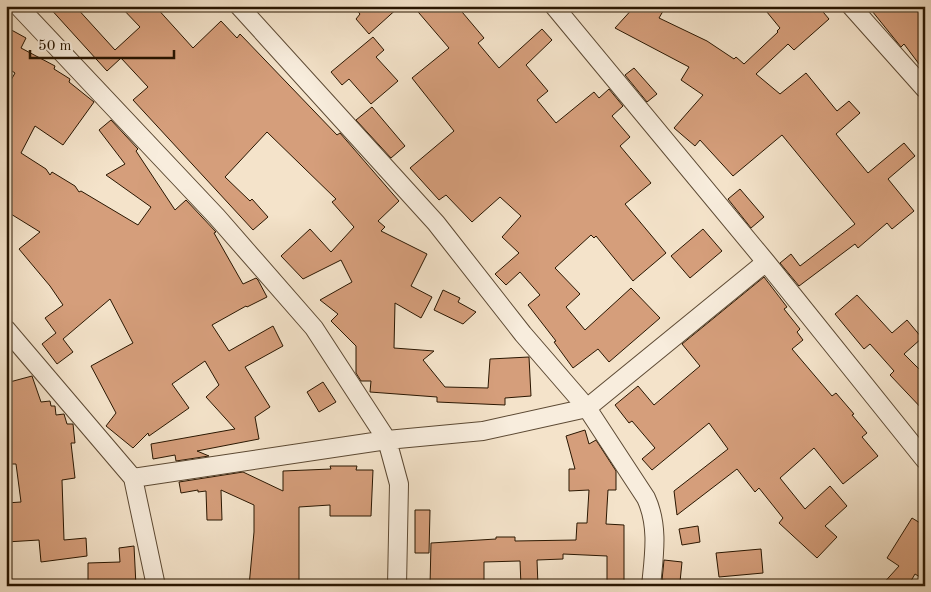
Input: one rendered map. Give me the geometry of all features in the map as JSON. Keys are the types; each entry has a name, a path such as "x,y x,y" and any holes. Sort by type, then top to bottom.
{"street":[{"path":"18,6 217,217 314,328 388,440 399,484 397,586"},
{"path":"239,6 436,223 523,334 587,408 646,498 653,514 655,536 651,586"},
{"path":"554,6 766,262 925,460"},
{"path":"852,6 925,89"},
{"path":"133,478 388,440 483,431 587,408 766,262"},
{"path":"6,329 133,478 156,586"}],"building":[{"path":"48,6 75,6 115,50 140,27 120,6 155,6 193,48 221,21 237,38 240,34 337,135 340,133 399,201 378,221 385,227 381,231 427,254 411,286 432,297 421,318 395,303 394,348 434,351 423,360 445,387 488,388 490,359 529,357 531,396 505,398 505,405 437,402 437,397 370,392 371,381 361,381 356,373 356,346 331,321 338,314 320,300 352,282 341,260 303,279 281,256 310,229 331,252 354,227 332,202 336,199 267,132 225,177 250,201 252,199 268,217 253,230 133,100 148,87 121,58 107,71"},
{"path":"353,6 400,6 369,34 356,19 360,14"},
{"path":"413,6 457,6 484,38 478,43 499,68 542,29 552,40 526,65 548,91 537,100 556,123 594,92 599,98 609,89 623,106 612,116 630,137 620,146 651,183 625,204 666,253 633,281 596,236 594,238 591,235 555,268 580,294 566,307 585,330 631,288 660,318 609,362 598,349 573,368 554,342 556,341 528,305 540,295 520,272 506,285 495,274 519,253 502,237 521,216 500,197 472,222 446,195 439,200 410,168 454,131 412,78 449,48"},
{"path":"635,6 666,6 659,18 707,41 734,59 736,57 744,64 780,28 762,6 818,6 829,19 794,50 788,44 756,74 780,94 806,73 837,111 849,101 860,113 836,134 868,173 904,143 915,156 888,179 914,211 892,229 887,223 858,248 855,244 799,286 780,263 791,254 800,266 855,224 782,135 733,176 700,140 695,146 674,128 703,95 681,80 689,67 615,28"},
{"path":"868,6 925,6 925,72 904,44 901,47"},
{"path":"6,27 26,38 21,48 55,66 54,69 70,79 69,82 94,102 63,145 35,126 21,153 46,169 50,175 52,172 75,186 79,192 81,191 138,225 151,207 106,175 125,164 99,130 111,120 138,149 136,151 175,210 186,200 216,232 214,233 243,284 256,278 258,280 267,297 246,306 212,325 229,351 273,326 283,346 245,367 270,407 255,417 259,439 197,451 209,456 176,461 175,455 153,459 151,444 235,429 206,397 219,385 205,361 172,384 189,408 149,436 148,433 133,448 106,426 116,413 91,366 133,343 110,299 63,339 73,352 57,364 42,344 56,333 45,318 63,305 50,286 19,249 40,232 6,211 6,89 15,73 9,69 6,74"},
{"path":"373,37 384,50 376,57 398,81 371,104 349,79 342,85 331,72"},
{"path":"634,68 657,94 647,102 625,75"},
{"path":"372,107 405,146 391,158 356,120"},
{"path":"740,189 764,217 751,228 728,199"},
{"path":"703,229 722,251 690,278 671,256"},
{"path":"764,277 787,307 784,309 800,329 797,332 803,340 792,349 832,396 836,393 854,414 852,415 867,433 862,437 878,456 843,484 814,448 780,478 805,509 830,486 847,506 825,526 837,537 817,558 779,523 783,518 759,488 755,492 737,469 677,515 674,491 728,449 709,423 652,470 642,459 655,448 632,421 629,423 615,405 638,386 654,405 700,366 682,344"},
{"path":"443,290 460,298 458,302 476,312 463,324 434,310"},
{"path":"857,295 892,333 907,320 922,338 904,354 925,375 925,412 890,375 894,371 870,344 864,349 835,314"},
{"path":"32,376 41,402 50,401 51,406 55,406 56,415 64,414 67,424 73,424 75,443 71,443 75,478 62,480 64,540 86,538 87,556 41,562 39,540 6,542 6,503 21,502 16,464 6,464 6,383"},
{"path":"323,382 336,402 319,412 307,392"},
{"path":"585,430 589,444 596,440 616,471 616,490 608,490 606,524 624,525 624,586 607,586 607,556 563,554 563,559 537,560 538,586 521,586 520,561 484,562 484,586 430,586 431,543 496,539 496,537 515,537 515,541 576,540 577,523 587,523 589,490 569,491 569,469 575,469 566,436"},
{"path":"330,466 357,466 356,470 373,470 371,516 330,516 330,505 299,507 299,586 249,586 254,532 254,505 221,490 222,520 207,520 206,491 198,492 198,490 181,493 179,482 243,472 283,491 283,471 331,469"},
{"path":"415,510 430,510 429,553 415,553"},
{"path":"912,518 925,526 925,580 915,574 908,586 881,586 899,566 887,558"},
{"path":"698,526 700,542 682,545 679,529"},
{"path":"134,546 136,586 88,586 88,563 120,562 119,548"},
{"path":"761,549 763,573 719,577 716,553"},
{"path":"664,560 682,562 680,582 662,580"}]}
